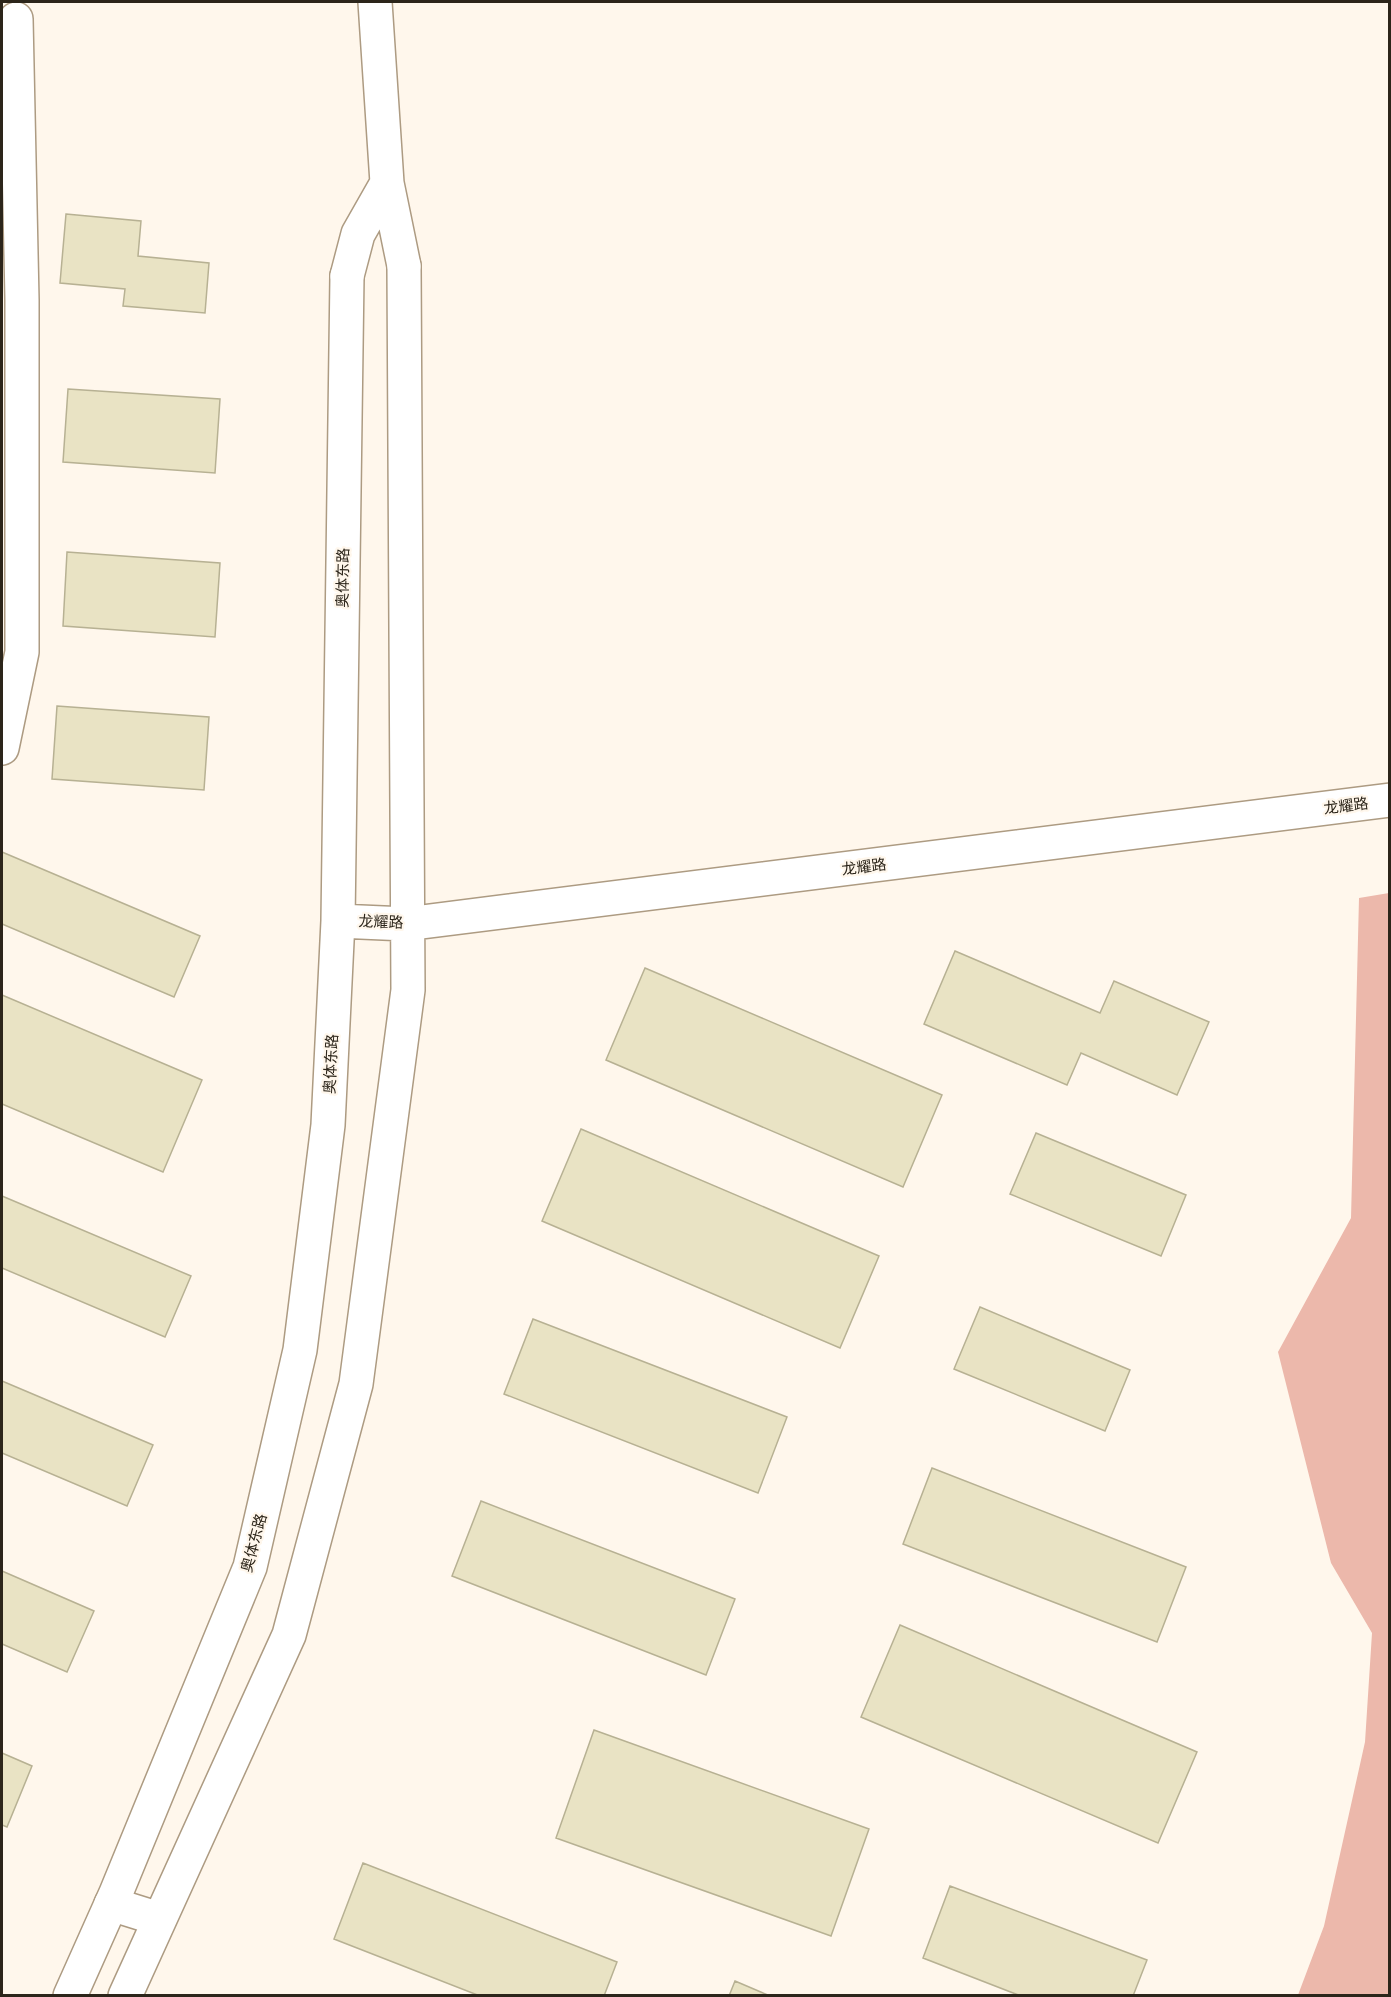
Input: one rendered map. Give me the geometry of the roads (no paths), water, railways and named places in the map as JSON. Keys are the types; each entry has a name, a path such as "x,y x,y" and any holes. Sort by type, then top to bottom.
{"main road":[{"path":"124,1995 289,1635 356,1384 408,990 404,266 387,183 375,2"},
{"path":"2,748 22,652 22,300 16,19"},
{"name":"奥体东路","path":"70,1995 111,1904 250,1567 298,1361 328,1125 338,921 347,276 358,234 387,183"},
{"name":"龙耀路","path":"338,921 406,924 1389,800"},
{"path":"111,1904 159,1919"}]}
